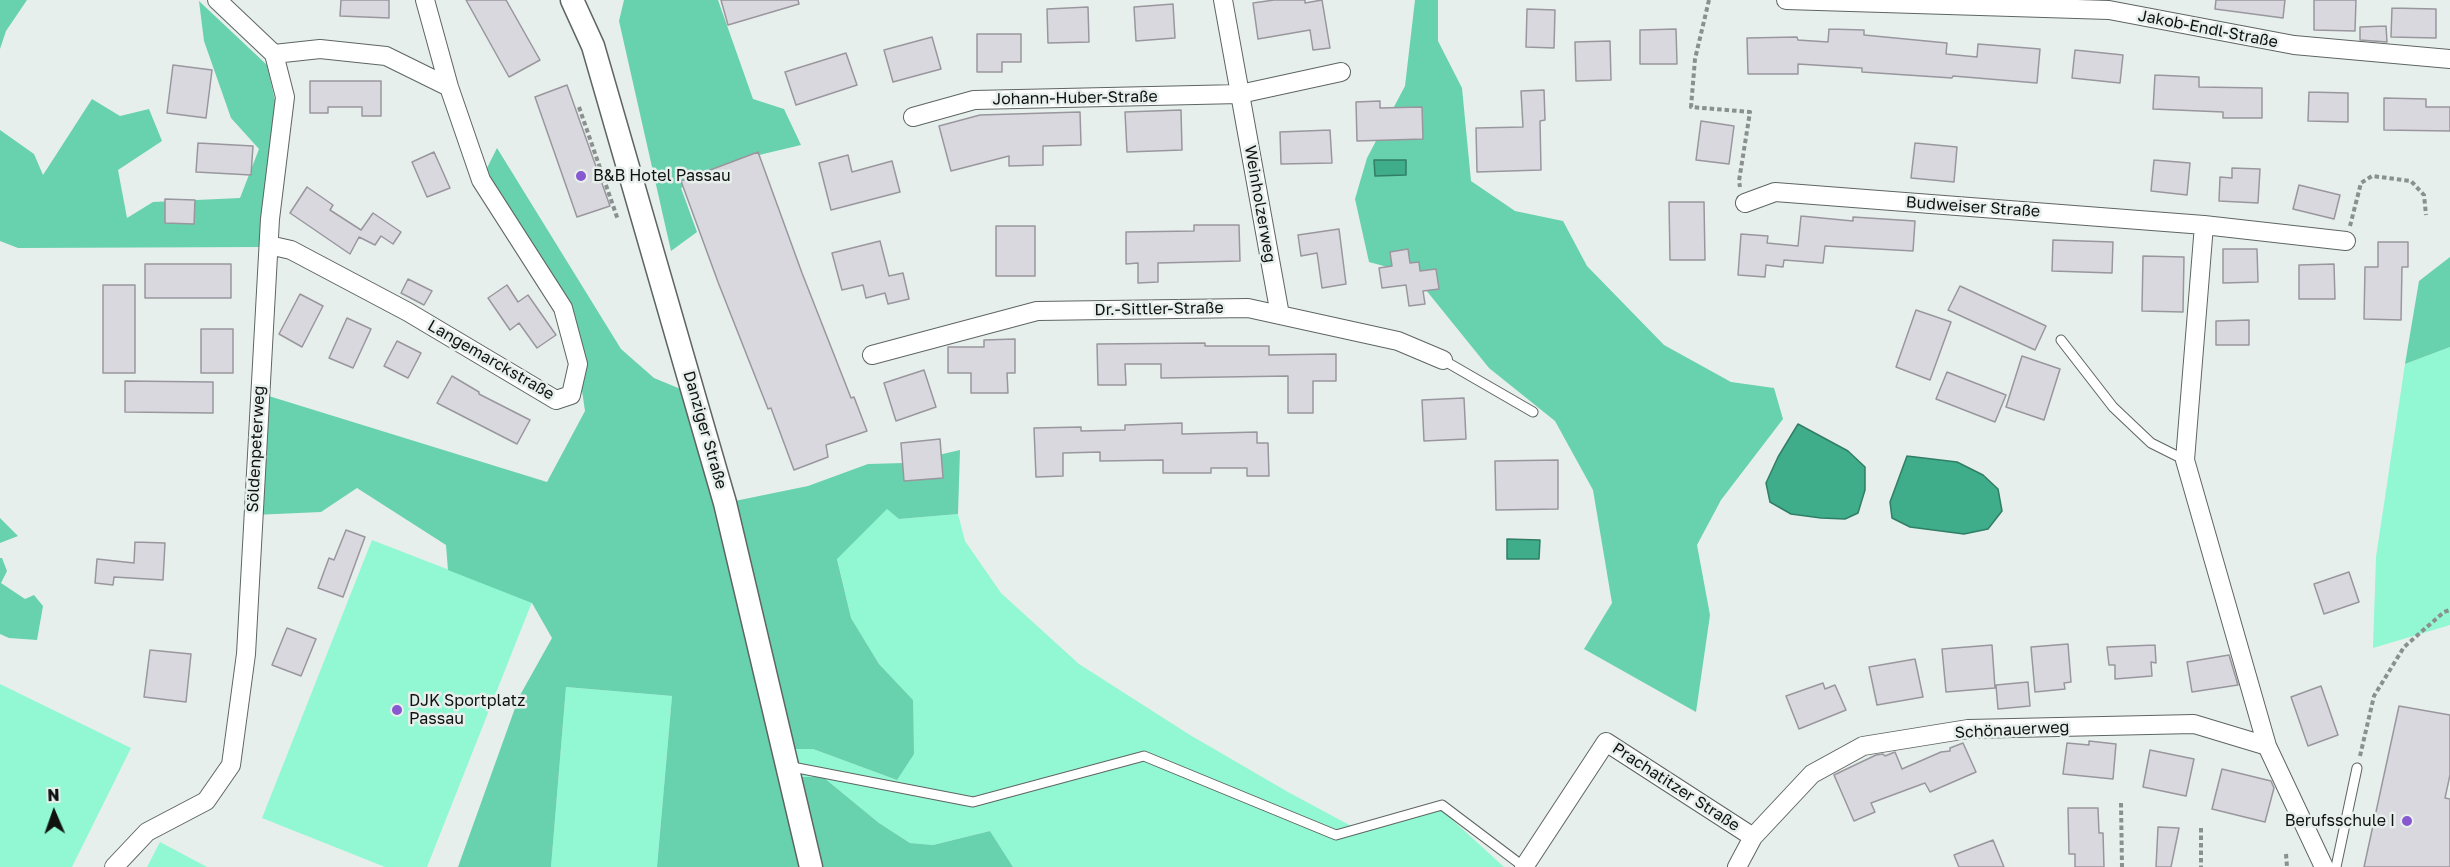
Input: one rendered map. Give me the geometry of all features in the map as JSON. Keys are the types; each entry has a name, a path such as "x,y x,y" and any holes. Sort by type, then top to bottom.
{"street":[{"path":"217,0 274,54 320,48 386,56 449,87"},
{"name":"Langemarckstraße","path":"269,245 291,250 397,306 556,400 572,395 578,364 563,308 481,180 449,87 425,0"},
{"name":"Danziger Straße","path":"572,0 593,46 725,503 811,867"},
{"name":"Weinholzerweg","path":"1223,0 1280,315"},
{"name":"Jakob-Endl-Straße","path":"1786,0 2109,10 2294,45 2450,59"},
{"name":"Söldenpeterweg","path":"114,867 147,832 206,801 231,765 246,654 269,245 285,97 274,54"},
{"path":"1240,94 1341,72"},
{"name":"Johann-Huber-Straße","path":"913,117 974,100 1240,94"},
{"name":"Budweiser Straße","path":"1745,203 1775,192 2204,225 2346,241"},
{"path":"2204,225 2185,460 2267,746 2324,867"},
{"name":"Dr.-Sittler-Straße","path":"872,355 1037,312 1248,308 1398,340 1443,360"},
{"name":"Schönauerweg","path":"1753,837 1812,774 1863,746 1968,729 2194,724 2267,746"},
{"name":"Prachatitzer Straße","path":"1524,867 1606,742 1753,837 1737,867"}],"lane":[{"path":"2061,340 2114,407 2151,443 2185,460"},
{"path":"1443,360 1533,412"},
{"path":"787,766 973,802 1144,756 1336,835 1442,805 1524,867"},
{"path":"2336,867 2357,768"}],"path":[{"path":"1709,0 1695,59 1690,107 1750,112 1739,181 1745,203"},
{"path":"579,106 618,220"},
{"path":"2346,241 2361,183 2372,176 2411,181 2424,195 2426,215"},
{"path":"2357,768 2374,696 2404,647 2444,612 2450,610"},
{"path":"2121,803 2122,867"},
{"path":"2201,828 2201,867"},
{"path":"2286,855 2287,867"}],"shaded area":[{"path":"0,0 27,0 6,31 0,49"},
{"path":"624,0 718,0 753,99 784,109 801,145 734,161 681,188 697,232 671,251 619,21"},
{"path":"1415,0 1438,0 1438,41 1462,88 1471,181 1515,211 1563,221 1587,266 1664,345 1731,382 1774,388 1783,419 1721,500 1697,545 1710,615 1696,712 1584,649 1612,603 1593,490 1555,421 1489,368 1413,274 1369,262 1355,199 1367,158 1405,86"},
{"path":"199,1 267,65 276,105 263,247 18,248 0,241 0,130 34,154 43,175 92,99 120,116 149,109 162,141 118,170 127,218 153,202 240,198 259,149 231,118 204,41"},
{"path":"497,148 621,349 654,378 695,395 725,503 808,486 868,464 904,463 960,450 958,514 899,519 887,509 837,559 851,618 879,664 913,700 914,754 897,780 813,749 784,749 790,777 823,777 879,823 910,843 933,845 990,831 1013,867 657,867 672,696 566,687 551,867 458,867 519,697 552,638 532,603 448,570 446,545 357,488 321,512 253,515 259,393 547,482 585,411 578,364 563,308 481,180"},
{"path":"1374,160 1406,160 1406,175 1375,176"},
{"path":"2450,257 2450,347 2405,364 2419,281"},
{"path":"2450,347 2450,625 2373,648 2376,557 2405,364"},
{"path":"1798,424 1848,451 1865,467 1865,490 1858,513 1845,519 1821,518 1791,514 1770,502 1766,483 1778,457"},
{"path":"1907,456 1957,462 1983,475 1998,489 2002,511 1988,529 1964,534 1910,527 1892,518 1890,502"},
{"path":"887,508 899,519 958,514 965,541 1001,593 1079,664 1190,735 1355,828 1434,803 1504,867 1013,867 990,831 933,845 910,843 879,823 823,777 790,777 783,749 813,749 897,780 913,700 879,664 851,618 837,558"},
{"path":"0,518 18,536 0,543"},
{"path":"1507,539 1540,540 1539,559 1507,559"},
{"name":"DJK Sportplatz Passau","path":"372,540 532,602 427,867 385,867 262,818"},
{"path":"0,558 7,571 1,583 25,599 34,595 43,606 37,640 9,638 0,634"},
{"path":"0,684 131,748 72,867 0,867"},
{"path":"566,687 672,696 657,867 551,867"},
{"path":"160,842 207,867 147,867"}],"building":[{"path":"341,0 389,0 389,18 340,16"},
{"path":"466,0 506,0 540,60 509,77"},
{"path":"721,0 798,0 799,4 728,25"},
{"path":"1305,0 1305,3 1322,0 1330,48 1313,50 1310,30 1258,39 1253,3"},
{"path":"2216,0 2285,0 2283,18 2215,9"},
{"path":"2314,0 2356,0 2355,31 2314,30"},
{"path":"1173,4 1175,38 1136,41 1134,7"},
{"path":"1088,7 1089,42 1048,43 1047,9"},
{"path":"2392,8 2436,9 2436,38 2391,37"},
{"path":"1527,9 1555,10 1554,48 1526,47"},
{"path":"2386,26 2387,42 2360,40 2360,27"},
{"path":"1676,29 1677,64 1640,64 1640,30"},
{"path":"1829,29 1864,30 1864,35 1947,43 1946,54 1977,57 1978,44 2040,49 2037,83 1862,72 1862,68 1798,64 1798,74 1748,74 1747,38 1797,37 1798,40 1828,42"},
{"path":"977,34 1021,34 1021,62 1002,62 1002,72 977,72"},
{"path":"932,37 941,69 893,82 884,50"},
{"path":"1610,41 1611,80 1576,81 1575,42"},
{"path":"2075,50 2123,55 2120,83 2072,78"},
{"path":"846,53 857,85 796,105 785,72"},
{"path":"173,65 212,70 206,118 167,113"},
{"path":"2155,75 2199,77 2199,87 2262,88 2262,118 2223,118 2223,112 2153,109"},
{"path":"310,81 381,81 381,116 362,116 362,107 328,107 328,113 310,113"},
{"name":"B&B Hotel Passau","path":"567,85 610,206 577,217 535,97"},
{"path":"1544,90 1545,120 1540,121 1541,170 1477,172 1476,128 1523,127 1521,91"},
{"path":"2309,92 2348,93 2348,122 2308,121"},
{"path":"2384,98 2426,99 2426,107 2450,107 2450,131 2384,130"},
{"path":"1380,101 1380,108 1422,107 1423,139 1357,141 1356,102"},
{"path":"1181,110 1182,150 1127,152 1125,112"},
{"path":"1080,112 1081,145 1043,146 1043,165 1009,166 1009,156 951,171 939,126 980,115"},
{"path":"1701,121 1734,126 1729,164 1696,160"},
{"path":"1330,130 1332,163 1281,164 1280,132"},
{"path":"198,143 253,146 251,175 196,172"},
{"path":"1915,143 1957,147 1954,182 1911,178"},
{"path":"434,152 450,188 427,197 412,162"},
{"path":"758,152 802,273 851,398 854,397 867,431 826,445 828,457 794,470 771,408 768,409 718,282 681,181"},
{"path":"848,155 852,172 892,161 900,192 831,210 819,163"},
{"path":"2154,160 2190,163 2187,195 2151,191"},
{"path":"2232,168 2260,169 2258,203 2219,201 2220,177 2232,178"},
{"path":"2299,185 2340,195 2334,219 2293,209"},
{"path":"307,187 333,205 330,210 361,230 373,213 401,232 393,244 381,236 375,245 359,237 350,254 290,213"},
{"path":"165,199 195,200 194,224 165,223"},
{"path":"1669,202 1704,202 1705,260 1670,260"},
{"path":"1801,216 1853,221 1853,217 1915,221 1913,251 1825,246 1823,263 1784,260 1783,267 1766,265 1765,277 1738,275 1741,234 1768,236 1767,243 1798,246"},
{"path":"1194,225 1239,225 1240,261 1158,263 1158,282 1138,283 1138,263 1126,264 1126,232 1194,231"},
{"path":"996,226 1035,226 1035,276 996,276"},
{"path":"1339,229 1346,284 1322,288 1317,253 1301,256 1298,235"},
{"path":"2053,240 2113,242 2112,273 2052,271"},
{"path":"880,241 889,276 903,273 909,299 888,304 885,293 866,298 863,285 842,290 832,253"},
{"path":"2378,242 2408,242 2408,267 2402,267 2401,320 2364,319 2365,267 2378,267"},
{"path":"1408,249 1410,263 1419,262 1420,271 1436,269 1439,289 1423,291 1425,304 1409,306 1406,285 1382,288 1379,268 1392,266 1390,252"},
{"path":"2223,249 2257,249 2258,282 2223,283"},
{"path":"2143,256 2184,257 2183,312 2142,311"},
{"path":"145,264 231,264 231,298 145,298"},
{"path":"2334,264 2335,299 2299,299 2299,265"},
{"path":"408,279 432,291 424,305 401,293"},
{"path":"103,285 135,285 135,373 103,373"},
{"path":"507,285 518,302 528,295 556,335 537,348 519,323 510,330 488,298"},
{"path":"1960,286 2046,326 2035,350 1948,310"},
{"path":"300,294 323,306 302,347 279,334"},
{"path":"1916,310 1951,322 1930,380 1896,367"},
{"path":"347,318 371,329 353,368 329,358"},
{"path":"2249,320 2249,345 2216,345 2216,321"},
{"path":"201,329 233,329 233,373 201,373"},
{"path":"1015,339 1015,373 1007,373 1008,393 971,393 971,373 948,373 948,347 984,347 984,340"},
{"path":"397,341 421,353 408,378 384,366"},
{"path":"1205,343 1205,346 1269,346 1269,355 1336,354 1336,381 1313,381 1313,413 1288,413 1288,376 1161,378 1161,364 1125,364 1126,385 1098,385 1097,344"},
{"path":"2022,356 2060,369 2044,420 2006,407"},
{"path":"924,370 936,407 896,421 884,383"},
{"path":"1947,372 2006,395 1995,422 1936,399"},
{"path":"452,376 479,394 530,420 517,444 437,403"},
{"path":"125,381 213,382 213,413 125,412"},
{"path":"1464,398 1466,439 1424,441 1422,400"},
{"path":"1182,423 1182,434 1257,432 1257,443 1268,443 1269,476 1247,476 1247,468 1211,468 1211,473 1163,473 1163,460 1100,461 1100,452 1063,453 1063,476 1036,477 1034,428 1081,427 1081,431 1125,430 1125,425"},
{"path":"940,439 943,478 904,481 901,443"},
{"path":"1558,460 1558,509 1496,510 1495,461"},
{"path":"346,530 365,537 343,597 318,588 329,558 334,560"},
{"path":"135,542 165,543 163,580 114,577 113,585 95,583 97,559 134,563"},
{"path":"2349,572 2359,602 2324,614 2314,584"},
{"path":"287,628 316,639 301,676 272,665"},
{"path":"2068,644 2071,682 2064,683 2065,689 2035,692 2031,647"},
{"path":"1992,645 1995,688 1946,692 1942,649"},
{"path":"2155,645 2156,663 2151,662 2152,676 2115,679 2115,665 2109,665 2107,647"},
{"path":"150,650 191,654 186,702 144,697"},
{"path":"2229,655 2238,685 2192,692 2187,662"},
{"path":"1915,659 1923,697 1877,705 1869,667"},
{"path":"2028,682 2030,706 1998,709 1996,685"},
{"path":"1823,683 1825,689 1835,685 1846,710 1799,729 1786,696"},
{"path":"2321,686 2338,735 2308,746 2291,697"},
{"name":"Berufsschule I","path":"2399,706 2450,715 2450,775 2445,798 2450,799 2450,867 2364,867"},
{"path":"2089,741 2116,744 2113,779 2063,774 2067,743 2089,745"},
{"path":"1963,743 1976,772 1930,792 1925,783 1871,803 1875,812 1854,821 1834,775 1876,755 1885,756 1895,752 1902,769 1941,752 1950,751 1950,748"},
{"path":"2150,750 2194,759 2186,796 2143,787"},
{"path":"2222,769 2271,781 2274,788 2265,822 2212,809"},
{"path":"2068,808 2098,808 2099,833 2103,833 2104,867 2075,867 2075,854 2069,854"},
{"path":"2158,827 2179,828 2171,867 2156,867"},
{"path":"1993,840 2004,867 1959,867 1954,855"}],"place":[{"name":"B&B Hotel Passau","path":"581,176"},
{"name":"DJK Sportplatz Passau","path":"397,710"},
{"name":"Berufsschule I","path":"2407,821"}]}
